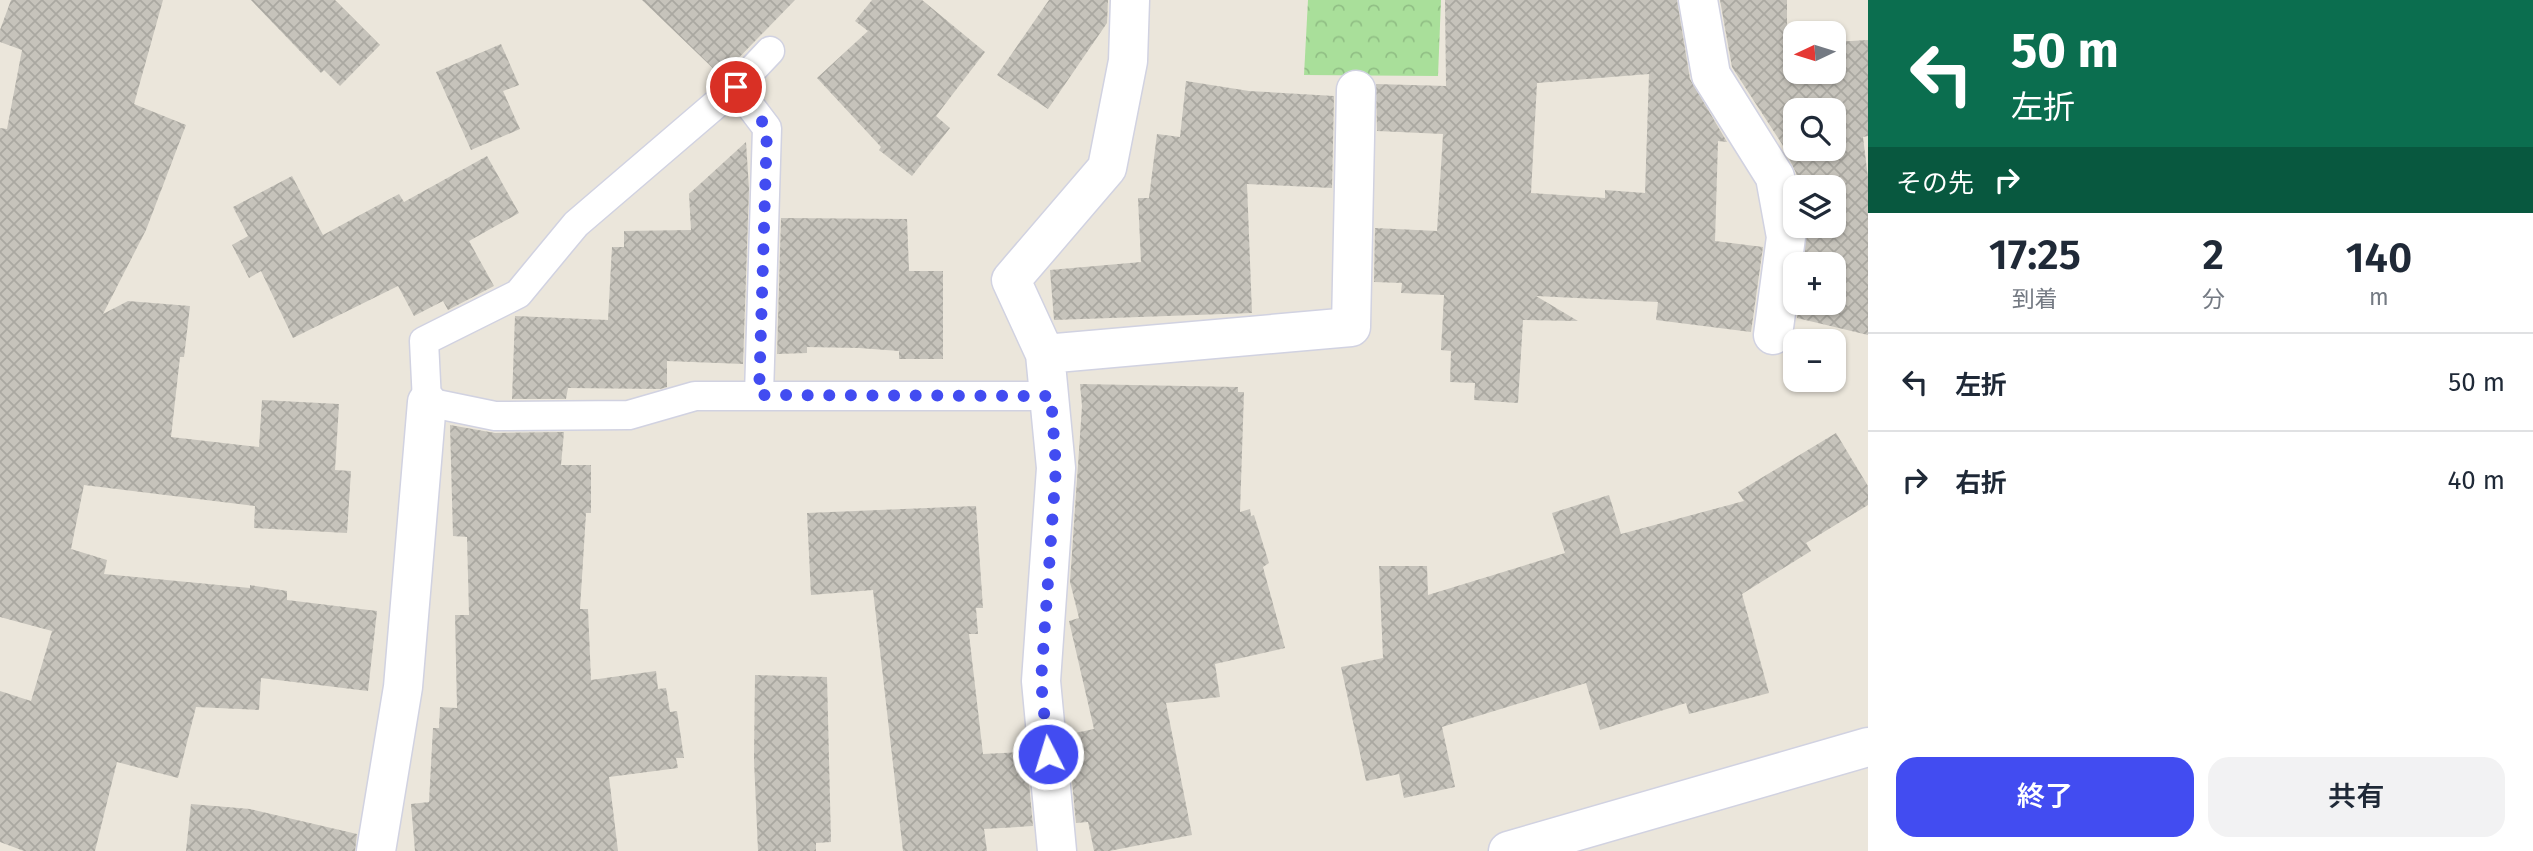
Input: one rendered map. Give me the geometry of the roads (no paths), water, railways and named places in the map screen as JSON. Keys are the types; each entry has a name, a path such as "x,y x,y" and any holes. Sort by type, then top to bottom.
{"street":[{"path":"1057,851 1041,681 1056,468 1051,396 1045,354 1011,280 1107,168 1128,61 1130,0"},
{"path":"1698,0 1711,75 1775,177 1786,237 1773,335"},
{"path":"1045,354 1351,327 1356,90"},
{"path":"376,851 403,687 426,402"},
{"path":"1508,851 1868,747"}],"lane":[{"path":"770,51 736,87 576,224 518,294 424,341 426,402 495,416 629,415 695,397 1051,396"},
{"path":"736,87 767,128 759,395"}]}
